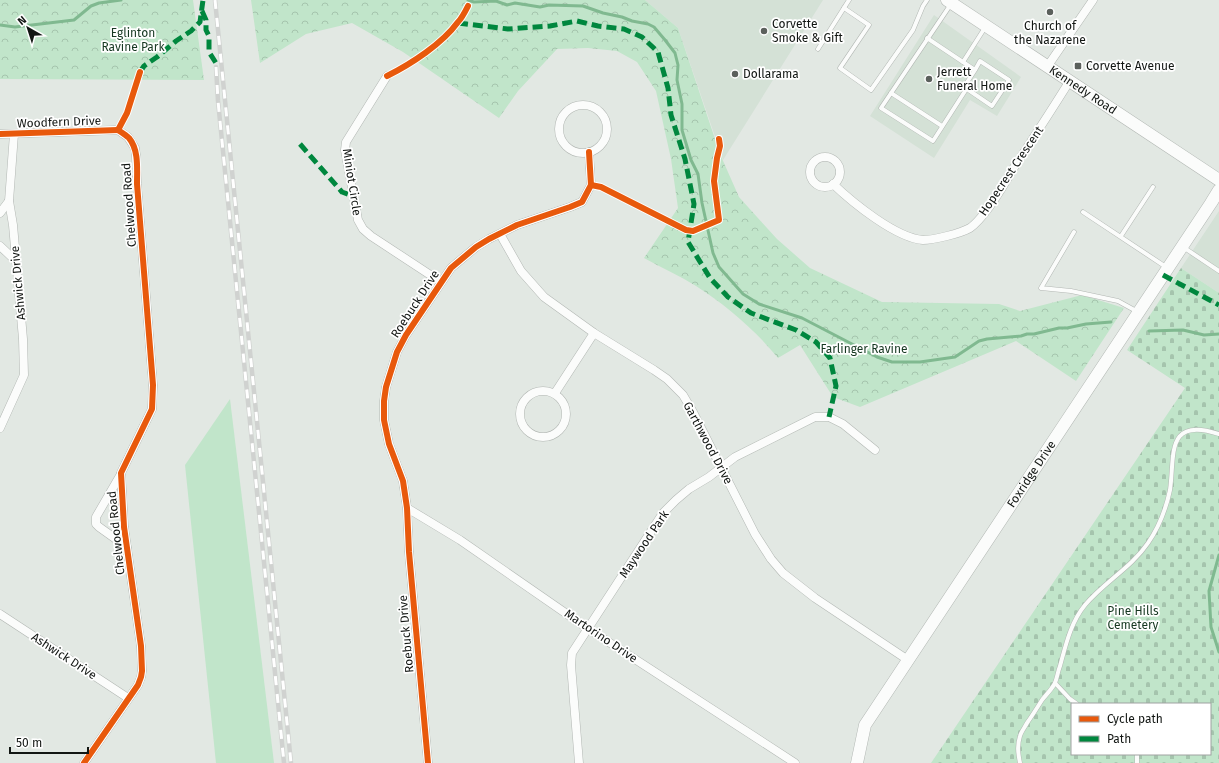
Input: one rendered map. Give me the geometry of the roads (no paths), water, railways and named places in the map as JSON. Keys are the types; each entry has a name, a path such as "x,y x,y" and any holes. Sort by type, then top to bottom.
{"street":[{"path":"1048,67 1093,0"},
{"name":"Kennedy Road","path":"954,2 986,26 1069,82 1127,118 1219,180"},
{"name":"Miniot Circle","path":"387,76 346,142 345,150 358,220 363,229 371,236 441,282"},
{"name":"Hopecrest Crescent","path":"833,184 864,211 910,237 922,240 932,240 957,234 970,228 979,219 997,195 1069,82"},
{"path":"579,106 587,106 598,111 606,120 606,136 602,144 596,149 588,152 581,153 567,147 562,141 560,134 559,126 566,113 572,108 579,106"},
{"name":"Woodfern Drive","path":"0,134 118,130"},
{"name":"Chelwood Road","path":"118,130 128,137 135,148 136,154 137,184 154,386 152,409 121,473 96,517 96,524 127,547"},
{"name":"Ashwick Drive","path":"0,428 24,375 23,339 13,224 9,201 14,134"},
{"name":"Roebuck Drive","path":"428,763 409,552 407,508 403,481 389,444 384,420 386,387 397,352 413,323 451,268 476,247 517,225 570,208 582,202 591,185 588,152"},
{"name":"Foxridge Drive","path":"857,763 865,725 1219,190"},
{"path":"0,213 9,201"},
{"name":"Garthwood Drive","path":"500,234 521,271 544,297 594,333 667,379 683,395 755,534 771,559 783,573 815,598 908,660"},
{"path":"0,246 16,261"},
{"path":"554,393 594,333"},
{"path":"539,391 554,393 564,404 566,412 562,426 558,431 544,437 530,433 524,427 521,420 520,413 522,405 532,394 539,391"},
{"name":"Maywood Park","path":"579,763 571,666 572,653 663,514 676,500 722,468 735,457 815,417 829,418 843,424 875,450"},
{"name":"Chelwood Road","path":"84,763 138,685 142,671 141,646 124,527 121,473"},
{"name":"Martorino Drive","path":"407,508 460,540 587,628 795,763"},
{"name":"Ashwick Drive","path":"0,614 128,698"}],"lane":[{"path":"818,49 849,0"},
{"path":"844,8 869,24 840,68 872,90 913,30 920,12 927,0"},
{"path":"954,2 927,38 881,108 933,141 967,88"},
{"path":"963,62 986,26"},
{"path":"927,38 975,70"},
{"path":"980,61 1009,80 992,106 964,86 975,70 980,61"},
{"path":"891,92 942,126"},
{"path":"1121,236 1153,187"},
{"path":"1083,212 1168,268"},
{"path":"1074,232 1041,288 1071,291 1118,301 1138,312"},
{"path":"1182,246 1219,271"},
{"path":"1020,763 1017,749 1020,734 1055,683 1071,628 1077,615 1100,590 1134,560 1155,531 1167,503 1170,490 1172,453 1178,439 1186,432 1198,429 1219,434"},
{"path":"1055,683 1076,703"}],"waterway":[{"path":"0,25 15,27 74,20 91,6 99,3 121,0"},
{"path":"468,0 474,2 496,1 507,5 515,3 540,7 549,5 583,6 654,27 675,53 678,65 677,80 682,104 682,130 691,160 698,174 702,203 713,253 719,267 743,294 759,304 802,318 877,357 892,362 920,362 955,357 979,341 987,339 1021,336 1059,328 1111,322"},
{"path":"1149,331 1183,330 1204,335 1219,334"},
{"path":"1219,555 1209,591 1211,627 1219,652"}],"railway":[{"path":"215,0 291,763"},
{"path":"216,67 218,101 284,763"}],"place":[{"name":"Church of the Nazarene","path":"1050,12"},
{"name":"Corvette Smoke & Gift","path":"764,31"},
{"name":"Corvette Avenue","path":"1078,66"},
{"name":"Dollarama","path":"735,74"},
{"name":"Jerrett Funeral Home","path":"929,79"}],"park label":[{"name":"Eglinton Ravine Park","path":"133,40"},
{"name":"Farlinger Ravine","path":"864,349"},
{"name":"Pine Hills Cemetery","path":"1133,618"}]}
